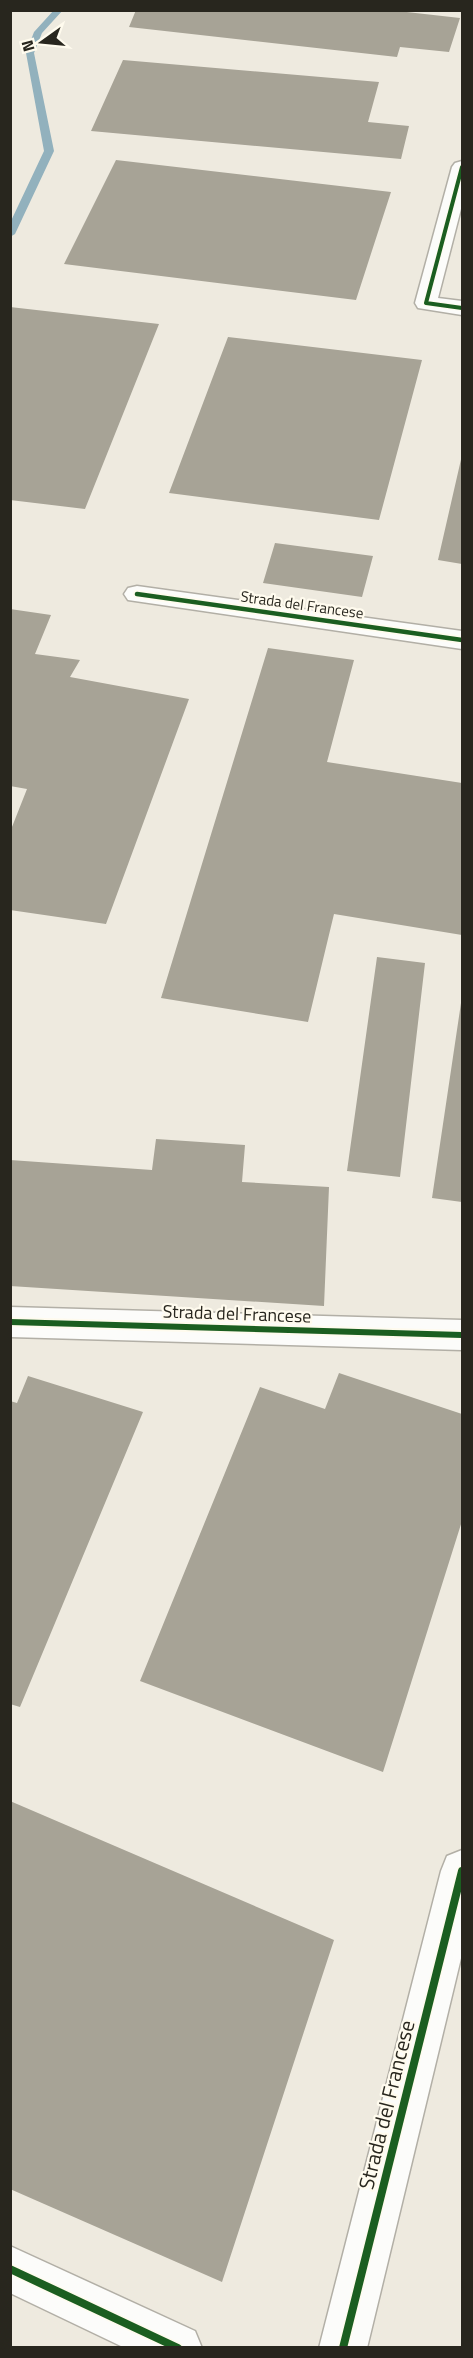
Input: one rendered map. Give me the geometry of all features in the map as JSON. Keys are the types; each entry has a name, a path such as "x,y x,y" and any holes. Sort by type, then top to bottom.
{"street":[{"path":"462,167 426,303 462,308"},
{"name":"Strada del Francese","path":"137,594 462,640"},
{"name":"Strada del Francese","path":"10,1322 462,1335"},
{"name":"Strada del Francese","path":"343,2348 462,1871"},
{"path":"10,2269 178,2348"}],"building":[{"path":"136,10 389,10 460,18 449,52 400,47 397,57 129,27"},
{"path":"123,60 379,82 368,122 409,126 401,159 91,131"},
{"path":"116,160 391,192 356,300 64,264"},
{"path":"10,307 159,324 85,509 10,500"},
{"path":"228,337 422,360 379,520 169,493"},
{"path":"462,455 462,564 438,560"},
{"path":"275,543 373,556 362,597 263,583"},
{"path":"10,609 51,615 35,654 80,660 70,677 189,699 106,924 10,910 10,832 27,789 10,786"},
{"path":"268,648 354,660 327,762 462,783 462,935 334,914 308,1022 161,998"},
{"path":"377,957 425,963 400,1177 347,1171"},
{"path":"462,1003 462,1202 432,1198"},
{"path":"156,1139 245,1145 242,1182 329,1187 324,1306 10,1286 10,1160 152,1170"},
{"path":"339,1373 462,1414 462,1521 383,1772 140,1681 260,1387 325,1409"},
{"path":"28,1376 143,1412 20,1707 10,1704 10,1401 17,1403"},
{"path":"10,1801 334,1940 222,2282 10,2189"}],"waterway":[{"path":"10,234 49,151 30,53 38,32 59,10"}],"cycle path":[{"path":"462,167 426,303 462,308"},
{"path":"137,594 462,640"},
{"path":"10,1322 462,1335"},
{"path":"343,2348 462,1871"},
{"path":"10,2269 178,2348"}]}
